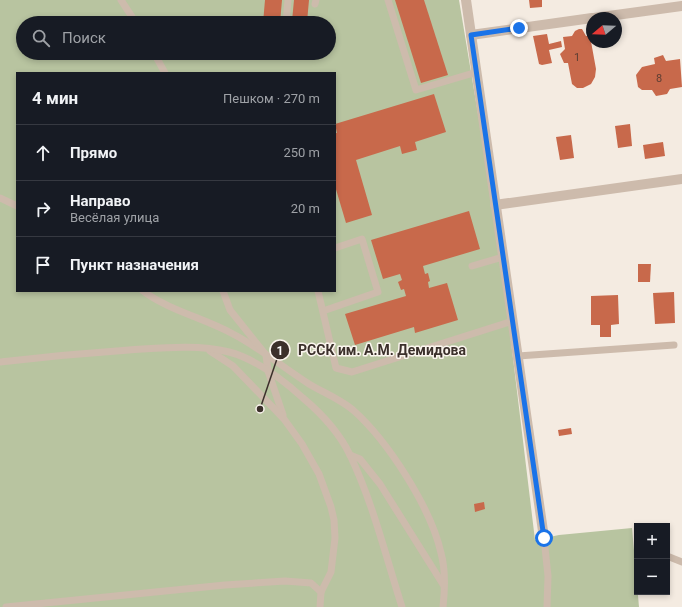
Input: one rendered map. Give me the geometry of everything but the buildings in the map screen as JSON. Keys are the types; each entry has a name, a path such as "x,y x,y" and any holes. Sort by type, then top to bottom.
{"street":[{"path":"466,0 544,538"},
{"path":"622,14 682,6"},
{"path":"471,35 586,19"},
{"path":"495,206 682,179"}],"lane":[{"path":"121,0 131,16"},
{"path":"287,16 288,0"},
{"path":"388,0 416,90 477,72"},
{"path":"158,60 164,72"},
{"path":"0,198 16,206"},
{"path":"323,311 378,292 362,239 336,248"},
{"path":"472,266 503,257"},
{"path":"145,292 187,315 233,334 300,378 351,408 364,420 391,454 414,489 435,533 442,553 446,588 443,607"},
{"path":"223,292 230,310 266,355 268,371 284,419"},
{"path":"318,292 336,368 352,372 513,321"},
{"path":"518,356 674,345"},
{"path":"0,362 118,351 205,347 230,352 259,365 293,389 331,424 350,455 372,513 402,607"},
{"path":"205,347 233,366 284,419 302,444 318,474 334,520 334,552 331,572 321,592 320,607"},
{"path":"293,389 300,378"},
{"path":"350,455 360,459 380,484 446,588"},
{"path":"544,538 548,576 547,607"},
{"path":"670,557 682,562"},
{"path":"6,607 225,584 285,581 311,584 321,592"}],"green space":[{"path":"0,0 459,0 498,234 535,540 559,535 632,528 634,551 634,595 638,595 639,607 0,607"}],"place":[{"name":"РССК им. А.М. Демидова","path":"260,409"}],"route":[{"path":"519,28 471,35 544,538"}]}
